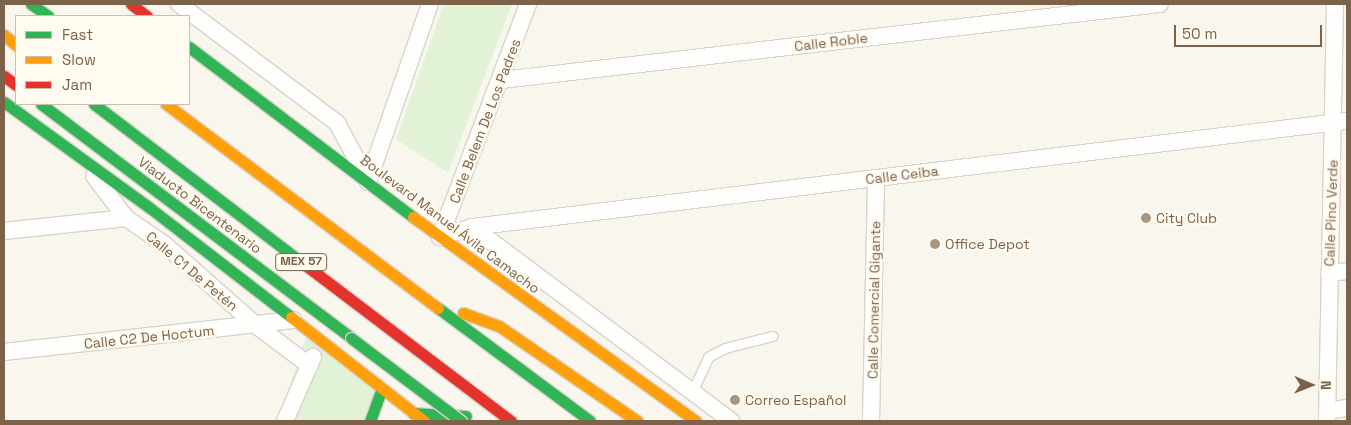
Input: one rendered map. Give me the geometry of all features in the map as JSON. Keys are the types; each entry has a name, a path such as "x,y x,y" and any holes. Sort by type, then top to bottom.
{"main road":[{"path":"31,4 47,15"},
{"path":"131,4 147,15"},
{"path":"4,35 15,43"},
{"name":"Boulevard Manuel Ávila Camacho","path":"190,48 440,237 696,421"},
{"path":"4,76 15,84"},
{"path":"4,102 14,114 71,150 293,320 381,391 424,421"},
{"name":"Viaducto Bicentenario","path":"42,105 461,421"},
{"name":"MEX 57","path":"95,105 510,420"},
{"path":"167,105 445,310 590,421"},
{"path":"445,310 476,316 499,326 637,421"},
{"path":"372,420 381,391"},
{"path":"413,413 510,420"}],"street":[{"path":"179,4 337,123 368,182"},
{"path":"368,182 430,4"},
{"name":"Calle Belem De Los Padres","path":"440,237 502,80 528,4"},
{"name":"Calle Roble","path":"502,80 1160,4"},
{"name":"Calle Pino Verde","path":"1327,416 1329,273 1340,123 1335,4"},
{"name":"Calle Ceiba","path":"440,237 472,227 1340,123"},
{"name":"Calle C1 De Petén","path":"71,150 126,218 164,244 257,326 310,366"},
{"name":"Calle Comercial Gigante","path":"871,421 876,178"},
{"path":"4,231 126,218"},
{"path":"472,227 731,421"},
{"path":"1329,273 1347,271"},
{"name":"Calle C2 De Hoctum","path":"4,352 257,326 293,320"},
{"path":"285,421 320,341"},
{"path":"1327,416 1347,408"}],"lane":[{"path":"4,107 14,114"},
{"path":"692,392 708,357 725,348 772,336"}],"green space":[{"path":"444,4 512,4 448,173 396,139"},
{"path":"308,332 381,391 370,421 277,421"}],"traffic: fast":[{"path":"31,4 47,15"},
{"path":"190,48 413,217"},
{"path":"4,102 150,208 291,317"},
{"path":"42,105 351,338"},
{"path":"95,105 308,267"},
{"path":"438,308 590,421"},
{"path":"351,338 461,421"},
{"path":"370,421 381,391"},
{"path":"413,413 466,416"}],"traffic: slow":[{"path":"4,35 15,44"},
{"path":"167,105 438,308"},
{"path":"413,217 696,421"},
{"path":"463,313 499,326 637,421"},
{"path":"291,317 424,421"}],"traffic: jam":[{"path":"131,4 146,15"},
{"path":"4,76 15,84"},
{"path":"308,267 511,421"}],"place":[{"name":"City Club","path":"1146,218"},
{"name":"Office Depot","path":"935,244"},
{"name":"Correo Español","path":"735,400"}]}
